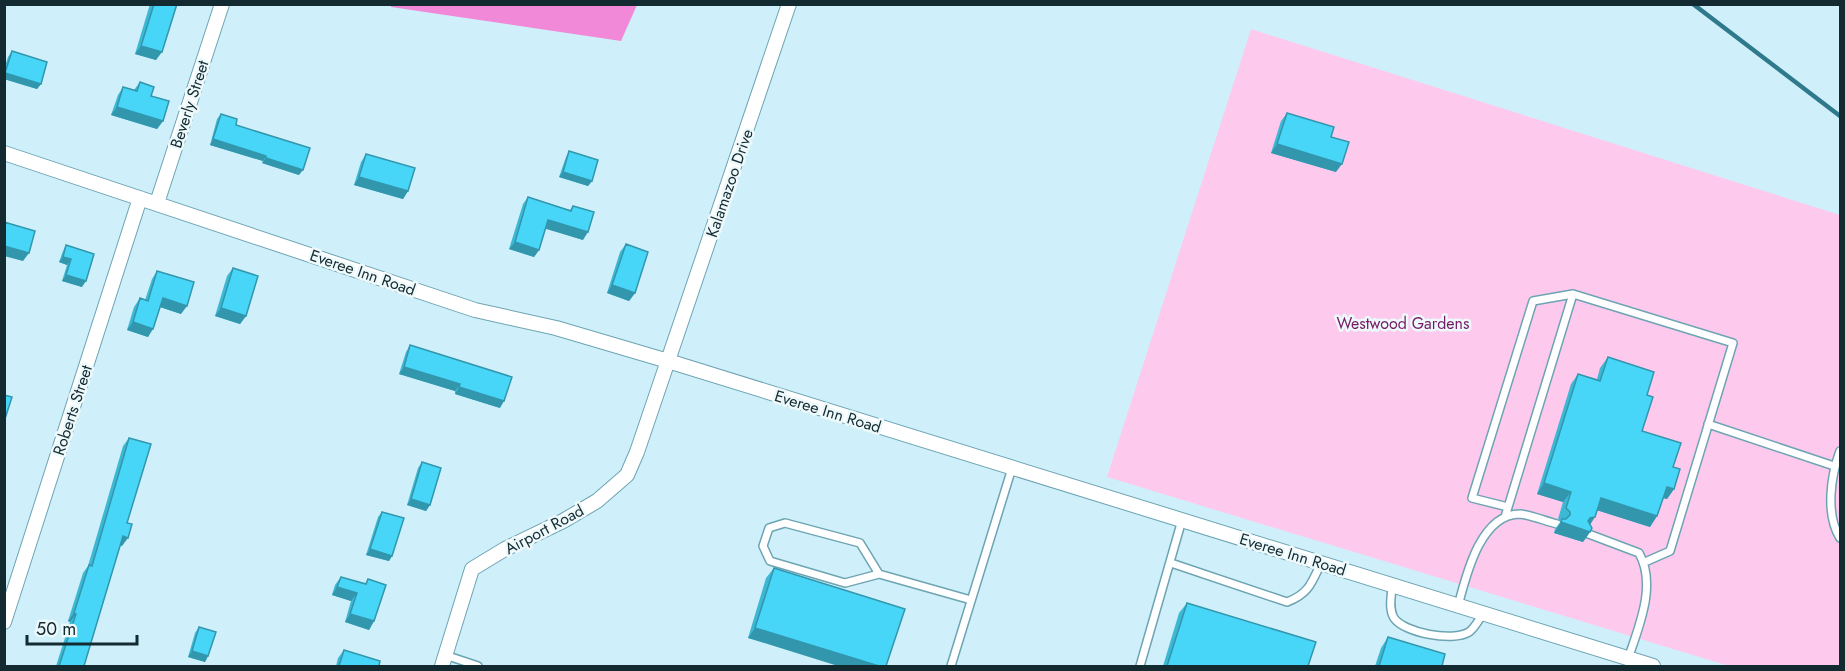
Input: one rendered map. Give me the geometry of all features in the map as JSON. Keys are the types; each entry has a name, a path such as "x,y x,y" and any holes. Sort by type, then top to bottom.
{"street":[{"name":"Beverly Street","path":"157,203 222,4"},
{"name":"Kalamazoo Drive","path":"668,361 789,4"},
{"name":"Everee Inn Road","path":"4,153 475,310 556,328 668,361 1653,666"},
{"name":"Roberts Street","path":"4,622 140,198"},
{"name":"Airport Road","path":"444,661 472,569 597,501 627,475 668,361"}],"lane":[{"path":"1505,517 1573,294"},
{"path":"1508,507 1472,498 1533,301 1573,294 1733,344 1670,551 1645,562"},
{"path":"1708,424 1834,466"},
{"path":"1840,451 1834,466 1830,500 1840,538"},
{"path":"951,666 1012,468"},
{"path":"1458,606 1470,563 1485,534 1501,518 1520,514 1557,524"},
{"path":"1140,666 1182,519"},
{"path":"879,574 860,543 785,523 769,528 763,546 770,561 845,583 879,574 971,600"},
{"path":"1586,533 1639,553 1645,562 1647,576 1645,604 1628,659"},
{"path":"1171,563 1287,602 1300,597 1310,586 1321,563"},
{"path":"1392,585 1391,609 1395,619 1404,626 1441,637 1456,637 1470,632 1484,614"},
{"path":"444,661 478,666"}],"green space":[{"name":"Westwood Gardens","path":"1251,29 1840,215 1840,666 1729,666 1107,477"}],"shaded area":[{"path":"391,4 637,5 621,41 391,7"}],"building":[{"path":"154,4 177,4 162,52 141,46"},
{"path":"12,51 47,62 41,84 5,73"},
{"path":"140,82 154,87 151,96 169,101 163,121 117,107 123,87 137,91"},
{"path":"1287,113 1334,127 1331,137 1349,142 1342,164 1277,144"},
{"path":"221,114 237,119 236,125 310,148 303,170 213,139"},
{"path":"569,151 598,160 592,181 563,172"},
{"path":"366,154 415,168 408,191 359,177"},
{"path":"528,197 571,211 573,206 594,212 588,232 548,220 539,250 515,242"},
{"path":"4,222 35,231 29,253 4,246"},
{"path":"626,244 648,252 635,293 612,285"},
{"path":"66,245 94,254 86,281 66,275 71,259 63,257"},
{"path":"233,268 258,276 246,316 221,308"},
{"path":"157,271 194,282 187,306 163,298 153,329 133,322 140,298 148,301"},
{"path":"410,345 512,377 504,401 459,387 460,384 404,367"},
{"path":"1608,357 1654,372 1647,395 1653,397 1642,431 1681,443 1673,467 1680,469 1674,489 1667,487 1657,516 1601,498 1595,517 1588,521 1592,528 1590,532 1561,522 1570,515 1566,508 1571,492 1544,483 1578,374 1600,381"},
{"path":"4,395 12,397 4,422"},
{"path":"129,438 151,444 127,523 132,524 128,538 123,536 84,666 59,666 89,565 92,566"},
{"path":"422,462 441,468 430,505 411,499"},
{"path":"382,512 404,518 392,556 370,549"},
{"path":"774,568 905,609 886,666 879,666 755,628"},
{"path":"341,577 366,584 368,579 386,585 374,621 350,614 357,593 337,587"},
{"path":"1187,603 1316,642 1308,666 1167,666"},
{"path":"199,627 216,632 208,656 192,651"},
{"path":"1388,637 1445,654 1442,666 1379,666"},
{"path":"344,650 380,661 379,666 339,666"}],"waterway":[{"path":"1693,4 1840,116"}]}
